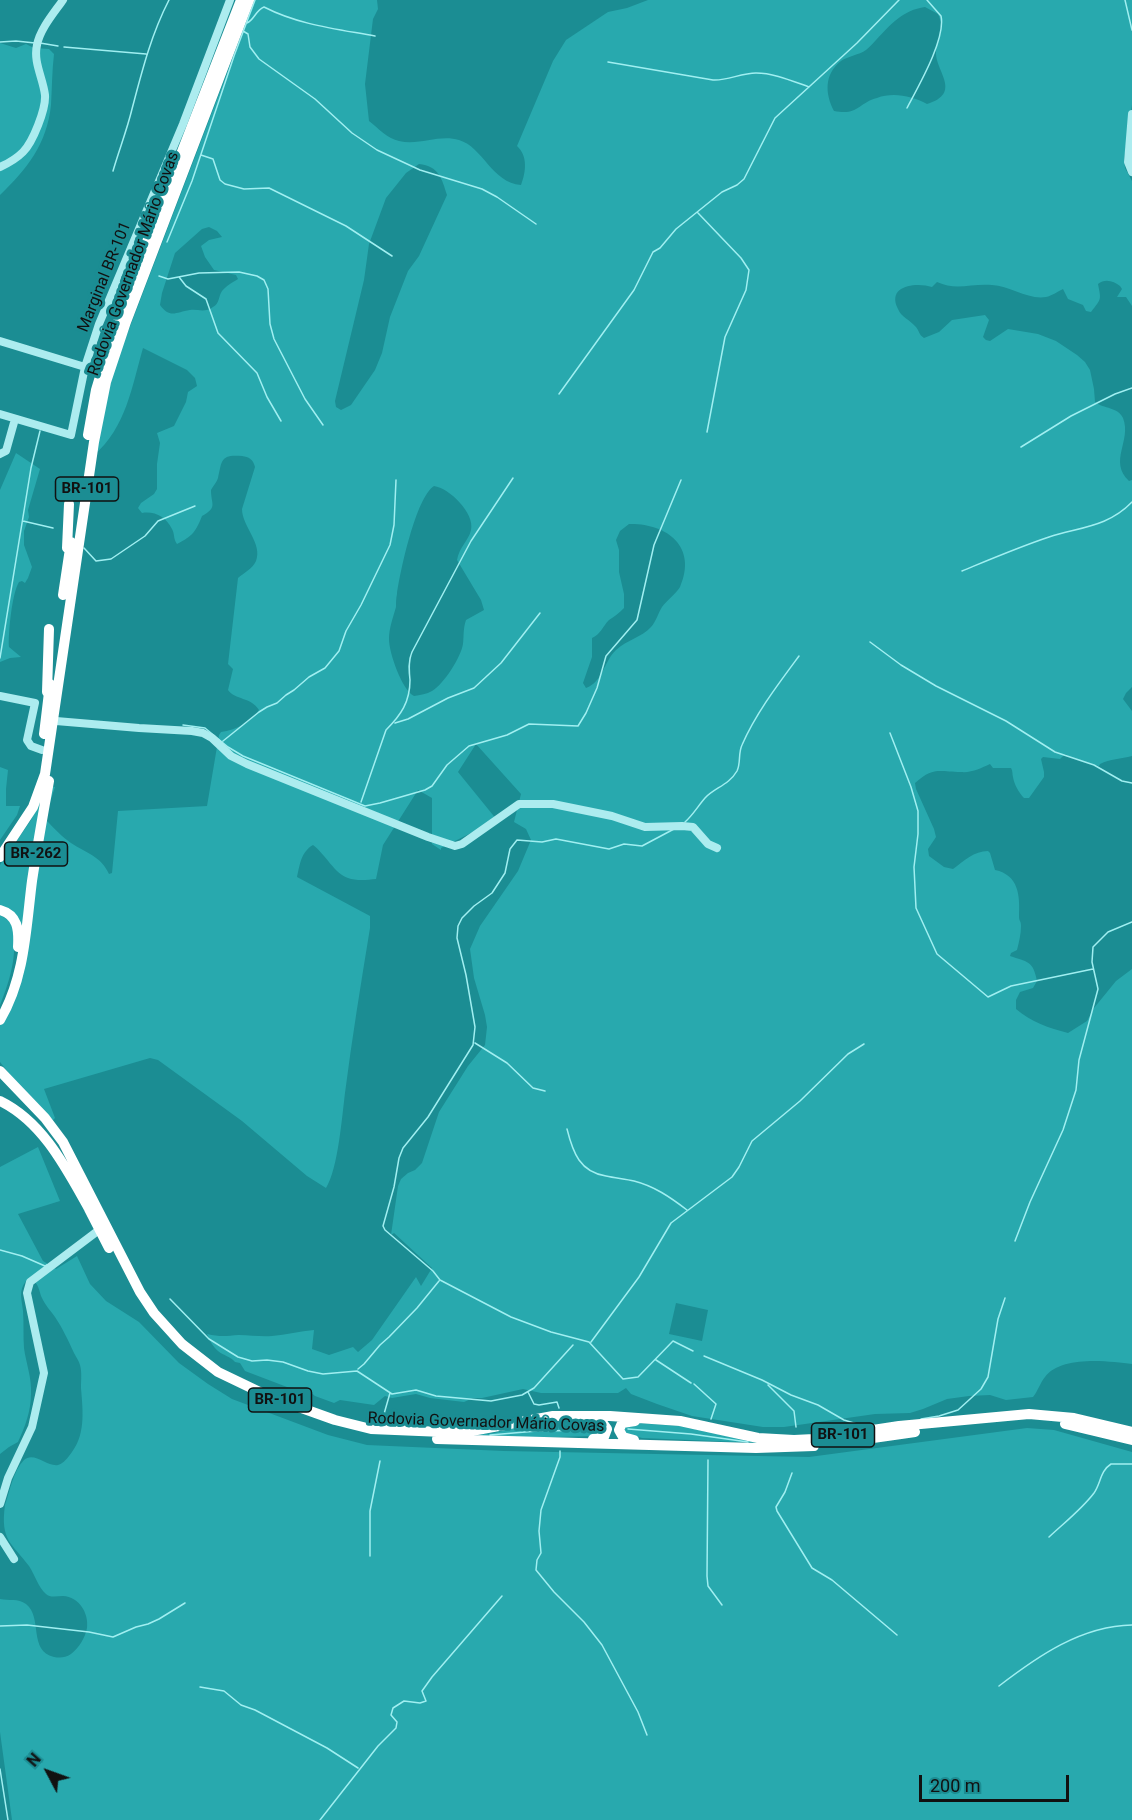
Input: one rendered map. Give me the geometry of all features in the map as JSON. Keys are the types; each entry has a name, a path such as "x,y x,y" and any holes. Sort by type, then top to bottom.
{"highway":[{"name":"Rodovia Governador Mário Covas","path":"0,844 30,796 38,772 66,571 96,390 180,148 241,0"},
{"name":"Rodovia Governador Mário Covas","path":"0,857 33,807 47,765 94,442 106,382 130,312 249,0"},
{"path":"199,83 214,70"},
{"path":"180,148 183,124"},
{"path":"66,571 69,504"},
{"path":"46,707 49,628"},
{"name":"BR-262","path":"0,1020 14,989 23,956 35,861 52,761 57,685"},
{"path":"0,910 13,917 18,932 15,966 0,1010"},
{"name":"Rodovia Governador Mário Covas","path":"0,1071 45,1118 63,1143 135,1282 154,1313 182,1344 218,1372 268,1396 335,1420 371,1429 452,1431 477,1430 553,1416 646,1418 680,1421 732,1434 775,1440 814,1439 899,1426 1029,1414 1074,1418 1132,1432"},
{"name":"Rodovia Governador Mário Covas","path":"0,1082 51,1138 141,1305 165,1335 202,1368 229,1385 250,1396 308,1418 372,1435 554,1442 793,1448 1007,1421 1074,1425 1132,1440"},
{"path":"0,1101 22,1115 42,1135 68,1172 88,1207"},
{"path":"553,1416 595,1420 605,1424 607,1429 606,1435 601,1438 554,1442"},
{"path":"680,1421 633,1421 622,1423 619,1430 625,1438 681,1444"}],"street":[{"path":"0,167 28,147 43,109 45,94 36,60 36,46 63,0"},
{"path":"183,124 230,0"},
{"path":"1132,114 1128,162 1132,172"},
{"name":"Marginal BR-101","path":"15,419 71,435 85,367 99,324 180,148"},
{"path":"0,341 85,367"},
{"path":"0,414 15,419 6,451 0,454"},
{"path":"0,696 35,703 26,736 31,746 42,750"},
{"path":"56,721 139,729 192,730 203,733 212,738 231,756 247,764 455,846 462,844 519,804 553,804 612,816 645,827 693,827 708,844 717,848"},
{"path":"0,1504 8,1478 32,1427 44,1373 27,1293 30,1282 99,1230"},
{"path":"0,1536 15,1559"}],"shaded area":[{"path":"255,0 377,0 378,9 373,19 365,84 369,121 387,136 399,141 414,142 444,138 459,140 475,150 502,178 521,185 525,164 523,154 517,146 553,61 566,40 608,12 648,0 1132,0 1132,105 1124,159 1125,168 1132,181 1132,306 1126,297 1117,297 1122,289 1120,286 1106,281 1098,284 1100,299 1091,312 1086,311 1083,305 1068,299 1063,289 1048,296 1039,297 999,286 951,286 937,282 932,287 911,285 905,287 896,295 895,301 901,314 915,326 924,338 939,332 952,320 985,315 989,320 983,337 986,340 990,341 1008,329 1038,334 1056,341 1085,362 1090,370 1095,402 1121,414 1125,426 1120,466 1129,481 1132,480 1132,687 1123,699 1132,711 1132,756 1108,761 1099,766 1065,754 1060,759 1043,757 1041,759 1044,777 1029,798 1024,798 1014,783 1011,768 993,768 990,764 969,772 932,772 915,783 936,837 928,849 929,856 944,867 953,869 974,855 988,851 995,870 1009,876 1016,887 1021,932 1017,950 1010,956 1031,965 1037,981 1033,988 1020,992 1016,1000 1016,1009 1040,1024 1068,1033 1087,1021 1094,1008 1116,981 1132,969 1132,1364 1086,1361 1062,1365 1045,1377 1033,1397 1006,1400 990,1395 969,1396 947,1399 910,1413 875,1414 784,1427 763,1427 692,1416 631,1394 626,1388 618,1393 541,1393 523,1389 473,1398 464,1402 416,1394 392,1398 385,1396 374,1405 340,1400 334,1403 315,1396 308,1390 287,1387 245,1371 240,1363 220,1353 207,1334 268,1336 314,1330 312,1349 329,1355 353,1347 358,1352 372,1340 416,1277 421,1286 432,1268 394,1233 391,1235 398,1186 401,1179 422,1163 439,1112 468,1066 485,1045 487,1027 474,978 470,949 480,926 518,871 531,840 526,829 514,822 521,794 476,744 458,772 497,820 441,850 432,844 432,798 418,790 383,845 376,879 354,880 343,876 313,845 303,855 297,877 370,916 339,1142 334,1169 326,1188 307,1176 242,1121 158,1060 150,1058 44,1089 55,1118 53,1120 11,1076 0,1062 0,1025 7,1012 50,786 55,787 46,820 68,841 102,863 109,874 112,873 118,811 207,806 219,735 221,732 242,725 259,710 252,703 235,696 228,690 233,669 228,664 238,578 253,566 257,555 257,548 245,522 242,509 254,464 247,457 242,456 230,456 223,460 217,480 211,490 212,508 202,516 193,533 177,544 167,521 156,514 142,513 138,508 157,489 160,443 157,433 174,426 186,402 188,392 197,386 195,378 187,370 143,348 121,419 105,444 94,455 113,371","holes":["925,7 938,14 940,20 941,30 936,52 945,81 943,94 927,104 909,97 889,95 871,100 848,112 834,111 829,98 828,84 835,66 844,59 866,50 898,19","419,164 431,167 439,174 447,195 419,256 408,271 390,317 382,353 375,370 351,405 341,410 336,407 335,401 364,280 369,244 386,198 406,173","209,227 222,237 209,240 201,246 205,257 214,270 236,275 238,279 224,289 217,304 210,309 167,312 160,305 175,253 202,229","434,486 447,491 460,502 469,516 471,530 457,560 481,600 484,610 466,620 462,649 447,676 437,688 426,694 414,696 405,687 397,670 391,653 389,635 410,536 427,493","629,524 643,525 666,533 682,549 685,560 684,572 680,587 662,607 651,627 616,650 600,676 586,688 583,683 592,657 592,638 624,608 624,594 619,572 619,550 616,540 620,531","676,1303 708,1310 702,1341 669,1334"]},
{"path":"0,43 16,48 26,44 34,48 49,49 54,54 51,105 45,132 27,165 0,195"},
{"path":"16,453 40,469 24,531 24,545 32,567 25,583 19,582 12,604 9,647 21,657 0,662 0,490"},
{"path":"0,767 8,770 6,806 20,806 17,815 0,840"},
{"path":"43,795 23,937 0,905 0,865 31,820"},
{"path":"0,915 11,922 14,953 0,1005"},
{"path":"38,1147 60,1201 18,1214 43,1261 56,1269 77,1256 90,1284 106,1301 139,1322 179,1363 208,1384 232,1399 328,1435 367,1445 504,1451 809,1457 1027,1428 1054,1430 1132,1452 1132,1820 12,1820 0,1732 0,1599 17,1600 26,1604 34,1617 41,1648 46,1654 54,1657 65,1657 74,1652 87,1628 85,1612 74,1599 50,1596 43,1591 29,1566 9,1540 4,1526 5,1505 14,1475 20,1465 24,1460 32,1457 49,1464 61,1464 67,1459 78,1440 83,1415 80,1364 60,1326 43,1301 36,1283 26,1281 21,1296 24,1348 31,1382 30,1407 18,1442 0,1454 0,1167"},
{"path":"578,1421 599,1425 602,1431 593,1436 522,1438 475,1435 531,1424"},
{"path":"637,1423 679,1426 762,1443 642,1438 625,1433 625,1427"}],"waterway":[{"path":"113,171 148,53 169,0"},
{"path":"167,242 192,181 255,0"},
{"path":"559,394 634,290 653,252 660,248 676,229 722,192 744,179 775,118 857,43 899,0"},
{"path":"907,108 930,63 939,37 941,16 927,0"},
{"path":"1125,0 1132,30"},
{"path":"247,23 264,7 304,22 375,36"},
{"path":"243,31 248,34 250,47 259,59 315,99 352,133 377,150 420,170 482,189 536,224"},
{"path":"0,42 35,43"},
{"path":"40,43 58,46"},
{"path":"64,47 146,54"},
{"path":"608,62 713,80 750,73 763,73 809,87"},
{"path":"201,155 213,159 220,180 225,184 244,189 269,188 346,226 392,256"},
{"path":"698,213 741,258 749,270 746,290 725,337 707,432"},
{"path":"159,276 168,279 199,273 239,272 264,280 268,289 270,324 274,339 305,399 323,425"},
{"path":"179,277 186,286 206,299 218,333 257,373 281,421"},
{"path":"1021,447 1071,416 1132,388"},
{"path":"0,658 31,468 40,431"},
{"path":"361,802 386,730 406,702 410,688 409,662 412,652 471,541 513,478"},
{"path":"223,741 259,712 277,703 309,677 325,668 339,651 346,631 390,545 394,525 396,480"},
{"path":"183,725 205,728 243,756 365,806 425,790 432,786 447,765 469,746 507,735 529,724 578,726 597,688 606,656 637,620 654,545 681,480"},
{"path":"962,571 1038,541 1113,517 1132,502"},
{"path":"84,548 96,561 111,559 145,536 158,521 195,506"},
{"path":"23,521 53,528"},
{"path":"395,723 474,688 501,663 540,613"},
{"path":"870,642 901,665 936,686 1006,721 1055,752 1094,765 1122,781 1132,783"},
{"path":"685,822 705,798 734,776 739,765 741,748 754,721 799,656"},
{"path":"890,733 918,811 914,867 916,908 937,954 988,997 1011,986 1093,969"},
{"path":"674,829 642,846 624,844 609,849 556,839 542,842 517,840 510,849 505,873 492,893 474,906 462,918 458,926 457,938 475,1027 473,1045 428,1117 403,1148 383,1226 440,1280 511,1317 551,1332 589,1342 623,1379 638,1377 673,1341 693,1351"},
{"path":"1015,1241 1063,1130 1076,1090 1079,1060 1098,989 1092,962 1093,947 1108,932 1132,922"},
{"path":"475,1043 507,1063 533,1088 545,1091"},
{"path":"591,1342 639,1277 671,1223 732,1177 752,1141 800,1101 848,1054 864,1044"},
{"path":"567,1129 575,1153 584,1166 597,1174 648,1186 668,1196 687,1210"},
{"path":"0,1250 47,1265"},
{"path":"358,1369 417,1308 439,1281"},
{"path":"921,1419 958,1410 981,1389 988,1377 998,1319 1005,1298"},
{"path":"170,1299 209,1339 238,1357 252,1361 283,1362 323,1374 357,1371 392,1394 416,1390 436,1396 491,1401 522,1395 534,1388 573,1345"},
{"path":"704,1356 818,1405 844,1420 857,1424 874,1425"},
{"path":"656,1360 691,1383"},
{"path":"694,1384 716,1404 711,1419"},
{"path":"768,1385 794,1411 796,1427"},
{"path":"528,1392 534,1404 557,1402 559,1408"},
{"path":"384,1414 390,1393"},
{"path":"628,1429 691,1434 748,1442"},
{"path":"490,1435 537,1431 599,1430"},
{"path":"560,1451 560,1457 541,1510 539,1531 541,1553 537,1560 536,1570 602,1645 638,1712 647,1735"},
{"path":"708,1460 707,1576 708,1586 722,1605"},
{"path":"370,1556 370,1511 380,1461"},
{"path":"1049,1537 1089,1499 1107,1467 1111,1464 1132,1464"},
{"path":"792,1473 776,1507 812,1568 832,1580 897,1635"},
{"path":"320,1820 378,1746 396,1728 397,1722 391,1715 393,1708 404,1701 420,1703 426,1701 422,1691 432,1677 502,1596"},
{"path":"0,1626 27,1625 113,1637 159,1619 185,1603"},
{"path":"999,1686 1045,1654 1078,1637 1095,1631 1132,1625"},
{"path":"200,1687 224,1691 241,1705 327,1748 358,1768"},
{"path":"0,1769 8,1820"}]}
